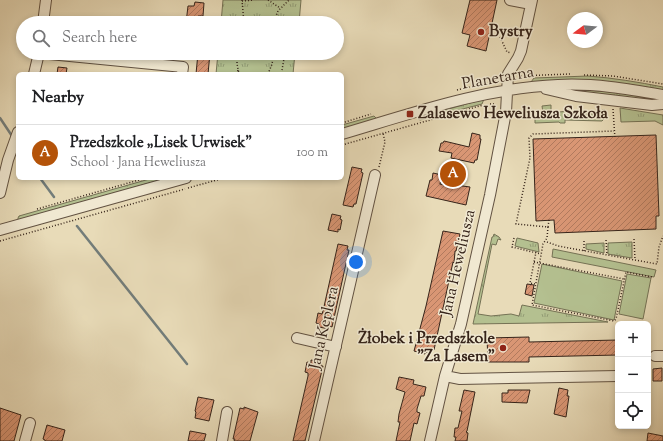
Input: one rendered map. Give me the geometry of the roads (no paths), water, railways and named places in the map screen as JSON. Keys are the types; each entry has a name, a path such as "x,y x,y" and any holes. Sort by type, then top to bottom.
{"street":[{"path":"44,16 46,0"},
{"path":"510,0 531,2"},
{"name":"Jana Heweliusza","path":"430,441 445,376 461,324 482,228 506,112 508,74 521,51 531,2"},
{"path":"34,72 37,60"},
{"path":"111,60 183,67 182,72"},
{"name":"Planetarna","path":"344,133 466,99 536,86 593,85 663,95"},
{"path":"536,86 576,96 652,105 663,104"},
{"path":"0,193 4,159 16,136"},
{"name":"Jana Keplera","path":"314,441 375,175"},
{"path":"0,230 179,180"},
{"path":"297,338 336,347"},
{"path":"445,376 460,379 615,376"},
{"path":"222,441 228,412"},
{"path":"25,441 30,423"}],"waterway":[{"path":"0,118 12,136"},
{"path":"41,180 54,197"},
{"path":"77,226 187,364"}],"place":[{"name":"Bystry","path":"481,32"},
{"name":"Zalasewo Heweliusza Szkoła","path":"410,114"},
{"name":"Przedszkole „Lisek Urwisek”","path":"453,174"},
{"name":"Żłobek i Przedszkole \"Za Lasem\"","path":"503,348"}]}
